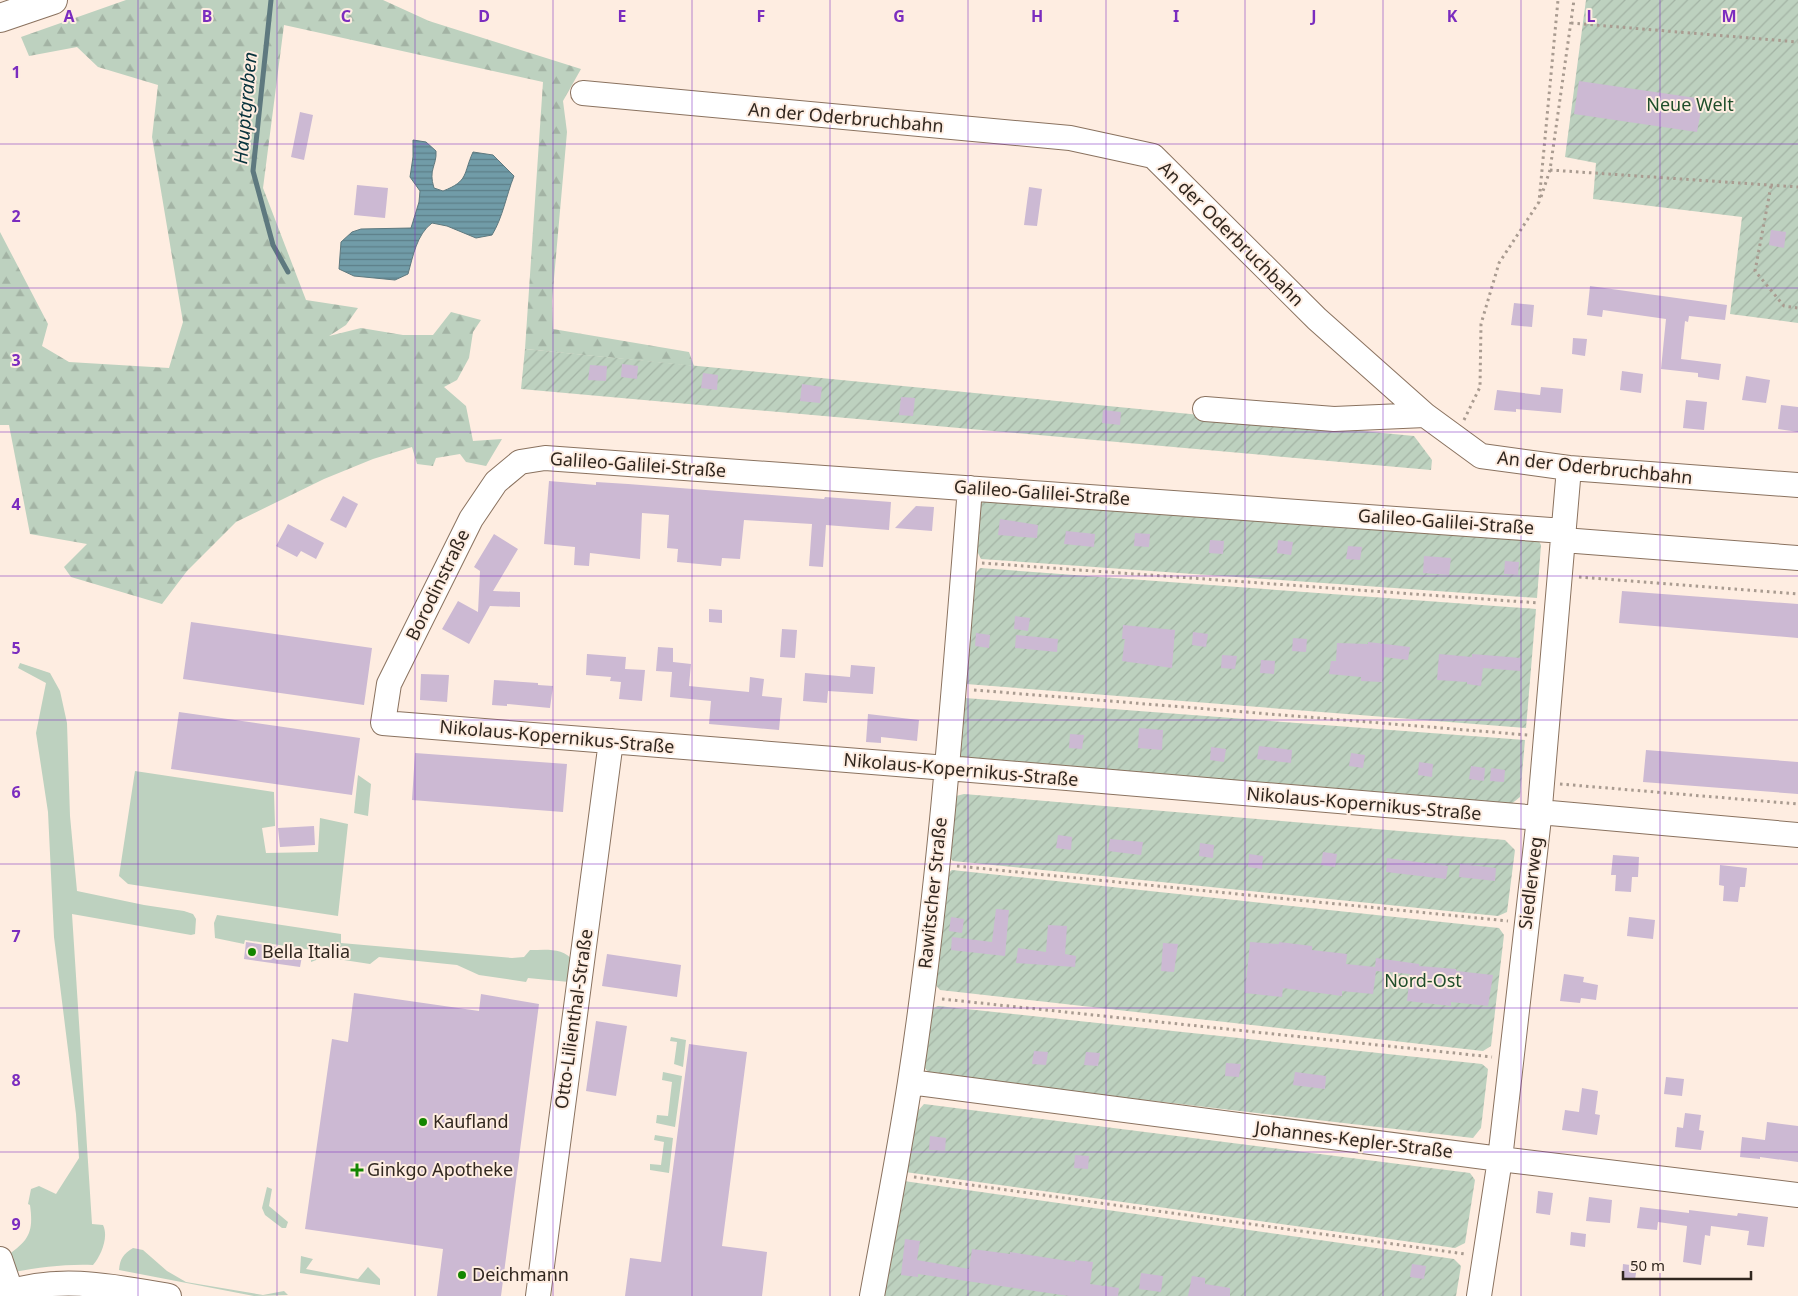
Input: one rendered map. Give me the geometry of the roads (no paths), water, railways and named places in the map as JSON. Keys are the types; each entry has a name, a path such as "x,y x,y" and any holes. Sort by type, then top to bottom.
{"main road":[{"path":"0,18 53,0"}],"street":[{"name":"An der Oderbruchbahn","path":"583,93 1070,138 1153,156 1317,319 1425,416 1474,450 1569,468 1798,485"},
{"path":"1205,409 1334,419 1425,416"},
{"name":"Galileo-Galilei-Straße","path":"520,462 544,458 970,488 1563,536 1798,558"},
{"name":"Borodinstraße","path":"383,723 389,684 471,519 496,482 520,462"},
{"name":"Siedlerweg","path":"1479,1296 1500,1159 1539,815 1569,468"},
{"name":"Rawitscher Straße","path":"872,1296 910,1082 921,997 947,768 970,488"},
{"name":"Nikolaus-Kopernikus-Straße","path":"383,723 1798,834"},
{"name":"Otto-Lilienthal-Straße","path":"538,1296 611,741"},
{"name":"Johannes-Kepler-Straße","path":"910,1082 1500,1159 1798,1195"},
{"path":"0,1259 5,1293 19,1288 49,1283 169,1296"}],"water":[{"path":"413,140 426,142 436,151 432,172 434,188 443,191 457,184 464,176 473,152 493,155 514,176 502,214 492,235 476,238 447,226 432,223 419,239 408,274 395,280 354,276 339,269 341,242 352,232 361,229 411,228 419,202 420,191 410,177"}],"waterway":[{"name":"Hauptgraben","path":"271,0 253,171 273,245 288,272"}],"place":[{"name":"Bella Italia","path":"252,952"},
{"name":"Kaufland","path":"423,1122"},
{"name":"Ginkgo Apotheke","path":"357,1170"},
{"name":"Deichmann","path":"462,1275"}],"park label":[{"name":"Neue Welt","path":"1690,105"},
{"name":"Nord-Ost","path":"1423,981"}]}
